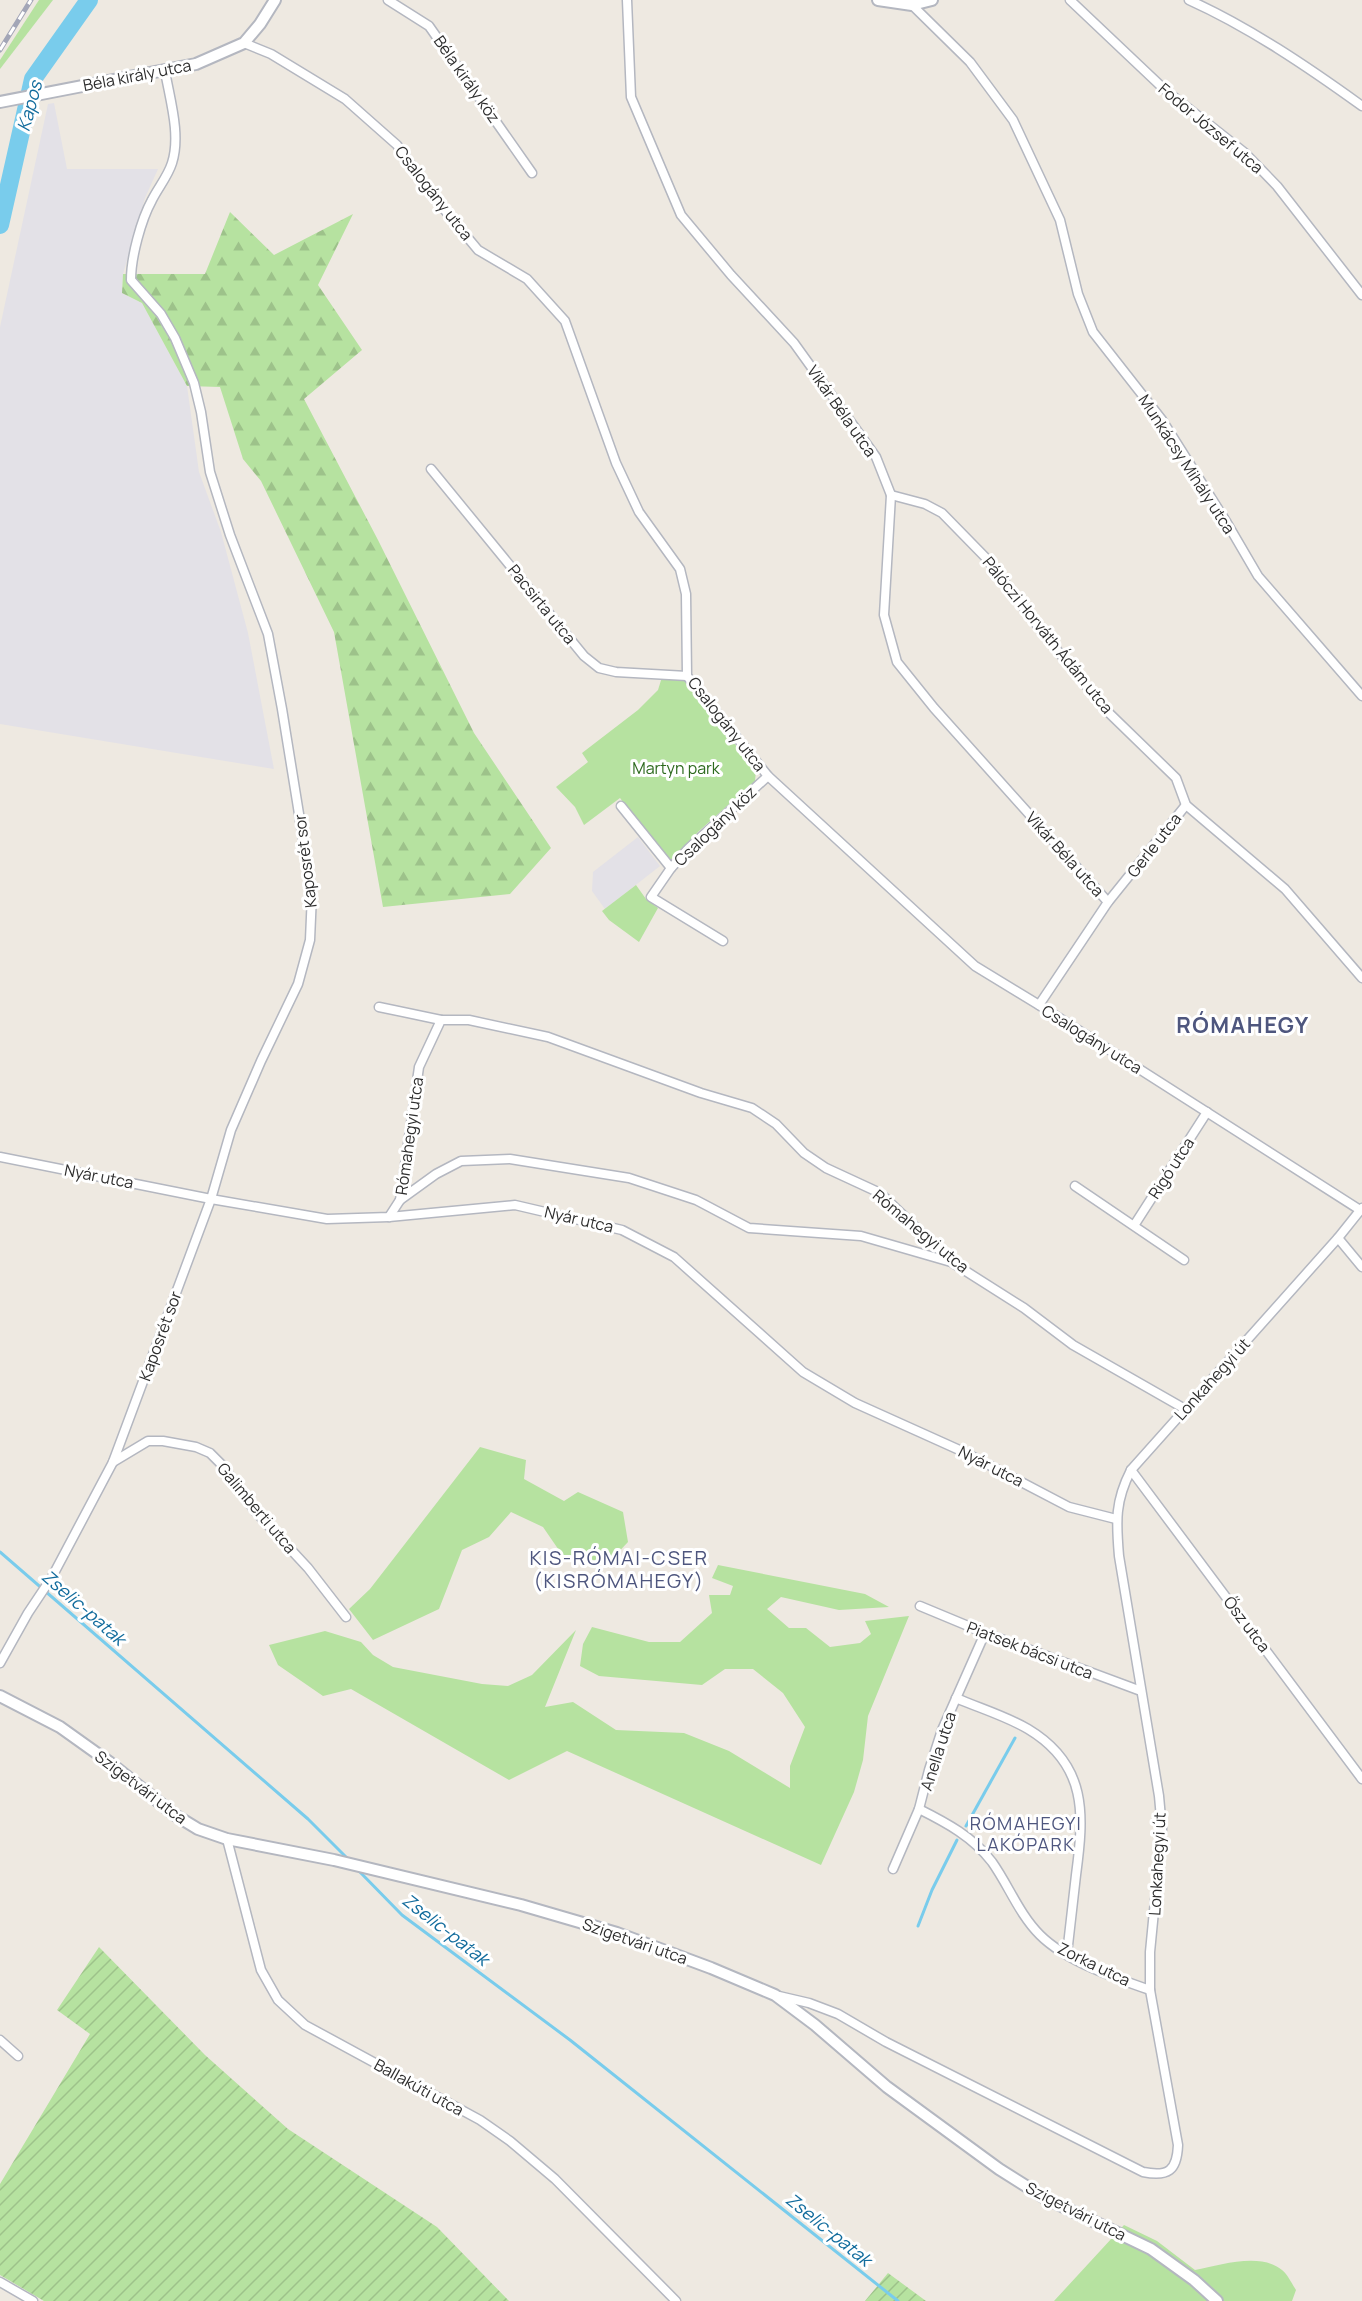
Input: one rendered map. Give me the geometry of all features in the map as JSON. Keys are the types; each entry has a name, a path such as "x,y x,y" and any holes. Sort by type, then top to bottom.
{"street":[{"name":"Béla király utca","path":"5,101 196,64 244,43 260,24 275,0"},
{"name":"Béla király köz","path":"388,0 429,26 532,173"},
{"name":"Vikár Béla utca","path":"627,0 631,97 681,214 731,275 794,343 876,457 891,495 884,615 897,662 934,708 1108,902"},
{"path":"878,0 912,5 932,0"},
{"name":"Fodor József utca","path":"1070,0 1164,89 1245,153 1277,186 1362,295"},
{"path":"1189,0 1210,9 1316,72 1362,106"},
{"name":"Munkácsy Mihály utca","path":"912,5 970,62 1013,120 1060,220 1078,294 1093,332 1162,420 1258,576 1362,696"},
{"name":"Csalogány utca","path":"244,43 271,54 345,99 397,145 438,202 478,250 527,279 566,321 616,463 639,512 680,569 686,594 687,676 768,776 975,966 1361,1209"},
{"name":"Kaposrét sor","path":"0,1663 48,1583 113,1462 211,1199 231,1130 261,1060 298,984 310,940 312,894 268,634 260,608 230,535 210,472 194,383 176,339 161,314 131,280 131,268 151,201 172,164 176,138 165,71"},
{"name":"Pacsirta utca","path":"431,469 584,656 599,668 616,672 687,676"},
{"name":"Pálóczi Horváth Ádám utca","path":"891,495 925,504 942,513 987,559 1042,633 1108,712 1176,778 1186,805 1285,890 1362,978"},
{"name":"Csalogány köz","path":"723,941 651,897 671,868 708,829 768,776"},
{"name":"Gerle utca","path":"1039,1005 1108,902 1186,805"},
{"path":"621,806 671,868"},
{"name":"Rómahegyi utca","path":"379,1007 441,1020 469,1020 548,1037 701,1093 752,1108 776,1125 804,1153 826,1168 880,1193 953,1263 1024,1308 1073,1345 1185,1409"},
{"name":"Rómahegyi utca","path":"389,1217 400,1200 419,1067 441,1020"},
{"name":"Rigó utca","path":"1134,1224 1207,1112"},
{"name":"Nyár utca","path":"0,1157 211,1199 327,1219 389,1217 515,1205 622,1230 674,1257 803,1372 855,1403 966,1453 1069,1507 1116,1518"},
{"path":"400,1200 436,1174 462,1161 510,1159 629,1178 696,1200 749,1228 861,1236 953,1263"},
{"path":"1075,1186 1184,1260"},
{"name":"Lonkahegyi út","path":"776,1995 809,2003 838,2014 886,2042 1143,2172 1165,2174 1174,2168 1178,2159 1178,2145 1150,1990 1150,1952 1162,1829 1159,1796 1119,1556 1116,1518 1120,1493 1131,1470 1338,1238 1361,1209"},
{"path":"1338,1238 1362,1267"},
{"name":"Galimberti utca","path":"113,1462 148,1441 163,1441 196,1447 210,1453 223,1466 255,1511 308,1568 346,1617"},
{"name":"Ősz utca","path":"1131,1470 1362,1779"},
{"name":"Piatsek bácsi utca","path":"920,1606 985,1633 1141,1691"},
{"name":"Anella utca","path":"893,1869 920,1809 929,1770 956,1698 985,1633"},
{"name":"Szigetvári utca","path":"0,1696 60,1727 109,1762 175,1815 198,1829 227,1839 334,1860 521,1905 617,1933 776,1995 887,2087 999,2169 1045,2198 1152,2249 1194,2280 1217,2301"},
{"path":"956,1698 1028,1728 1051,1746 1065,1763 1075,1781 1080,1800 1082,1829 1067,1954"},
{"name":"Zorka utca","path":"920,1809 957,1828 975,1842 992,1862 1027,1920 1041,1936 1093,1968 1150,1990"},
{"name":"Ballakúti utca","path":"227,1839 261,1970 278,2000 304,2025 480,2120 510,2141 555,2179 676,2301"},
{"path":"0,2040 18,2056"},
{"path":"0,2282 33,2301"}],"shaded area":[{"path":"54,103 67,169 158,169 145,198 123,274 122,293 142,303 187,386 199,472 221,532 248,633 274,769 0,724 0,327 48,104"},
{"path":"638,837 660,866 605,909 592,891 593,872"}],"green space":[{"path":"39,0 53,0 0,69 0,60"},
{"path":"230,212 274,255 353,214 318,285 362,350 304,399 378,540 474,733 551,848 510,894 383,907 334,632 261,481 243,459 220,387 187,386 142,303 122,293 123,274 205,274"},
{"name":"Martyn park","path":"662,677 685,681 756,771 755,781 699,831 669,862 620,798 584,825 575,807 556,787 588,762 582,753 638,710 658,690"},
{"path":"636,885 646,899 658,908 639,942 609,920 602,911"},
{"path":"480,1447 526,1460 524,1479 564,1501 578,1492 623,1512 628,1542 610,1561 565,1559 543,1527 511,1512 489,1537 462,1550 439,1609 373,1640 349,1609 370,1589"},
{"path":"718,1565 865,1594 889,1607 839,1610 781,1597 767,1609 789,1628 806,1628 830,1647 860,1643 871,1634 865,1621 909,1616 868,1716 863,1760 854,1792 821,1865 567,1751 509,1780 351,1689 323,1696 278,1665 269,1645 325,1631 361,1642 373,1655 393,1667 482,1684 508,1686 532,1675 576,1630 545,1707 573,1702 616,1730 684,1733 729,1751 790,1788 790,1766 805,1727 783,1693 753,1669 725,1669 702,1685 599,1676 580,1666 583,1644 592,1627 649,1642 680,1642 712,1613 709,1595 730,1595 733,1586 712,1578"},
{"path":"99,1947 205,2055 288,2129 437,2227 509,2301 44,2301 0,2275 0,2184 90,2034 57,2010"},
{"path":"1124,2225 1157,2241 1195,2270 1240,2261 1273,2265 1284,2272 1296,2290 1292,2301 1054,2301"},
{"path":"888,2273 926,2301 865,2301"}],"waterway":[{"name":"Kapos","path":"0,225 33,79 89,0"},
{"name":"Zselic-patak","path":"0,1552 308,1819 348,1859"},
{"path":"966,1826 1015,1738"},
{"path":"918,1926 932,1890 957,1840"},
{"name":"Zselic-patak","path":"358,1870 402,1915 570,2040 898,2301"}],"railway":[{"path":"0,50 31,0"}],"district":[{"name":"RÓMAHEGY","path":"1243,1025"},
{"name":"KIS-RÓMAI-CSER (KISRÓMAHEGY)","path":"619,1568"},
{"name":"RÓMAHEGYI LAKÓPARK","path":"1026,1833"}]}
